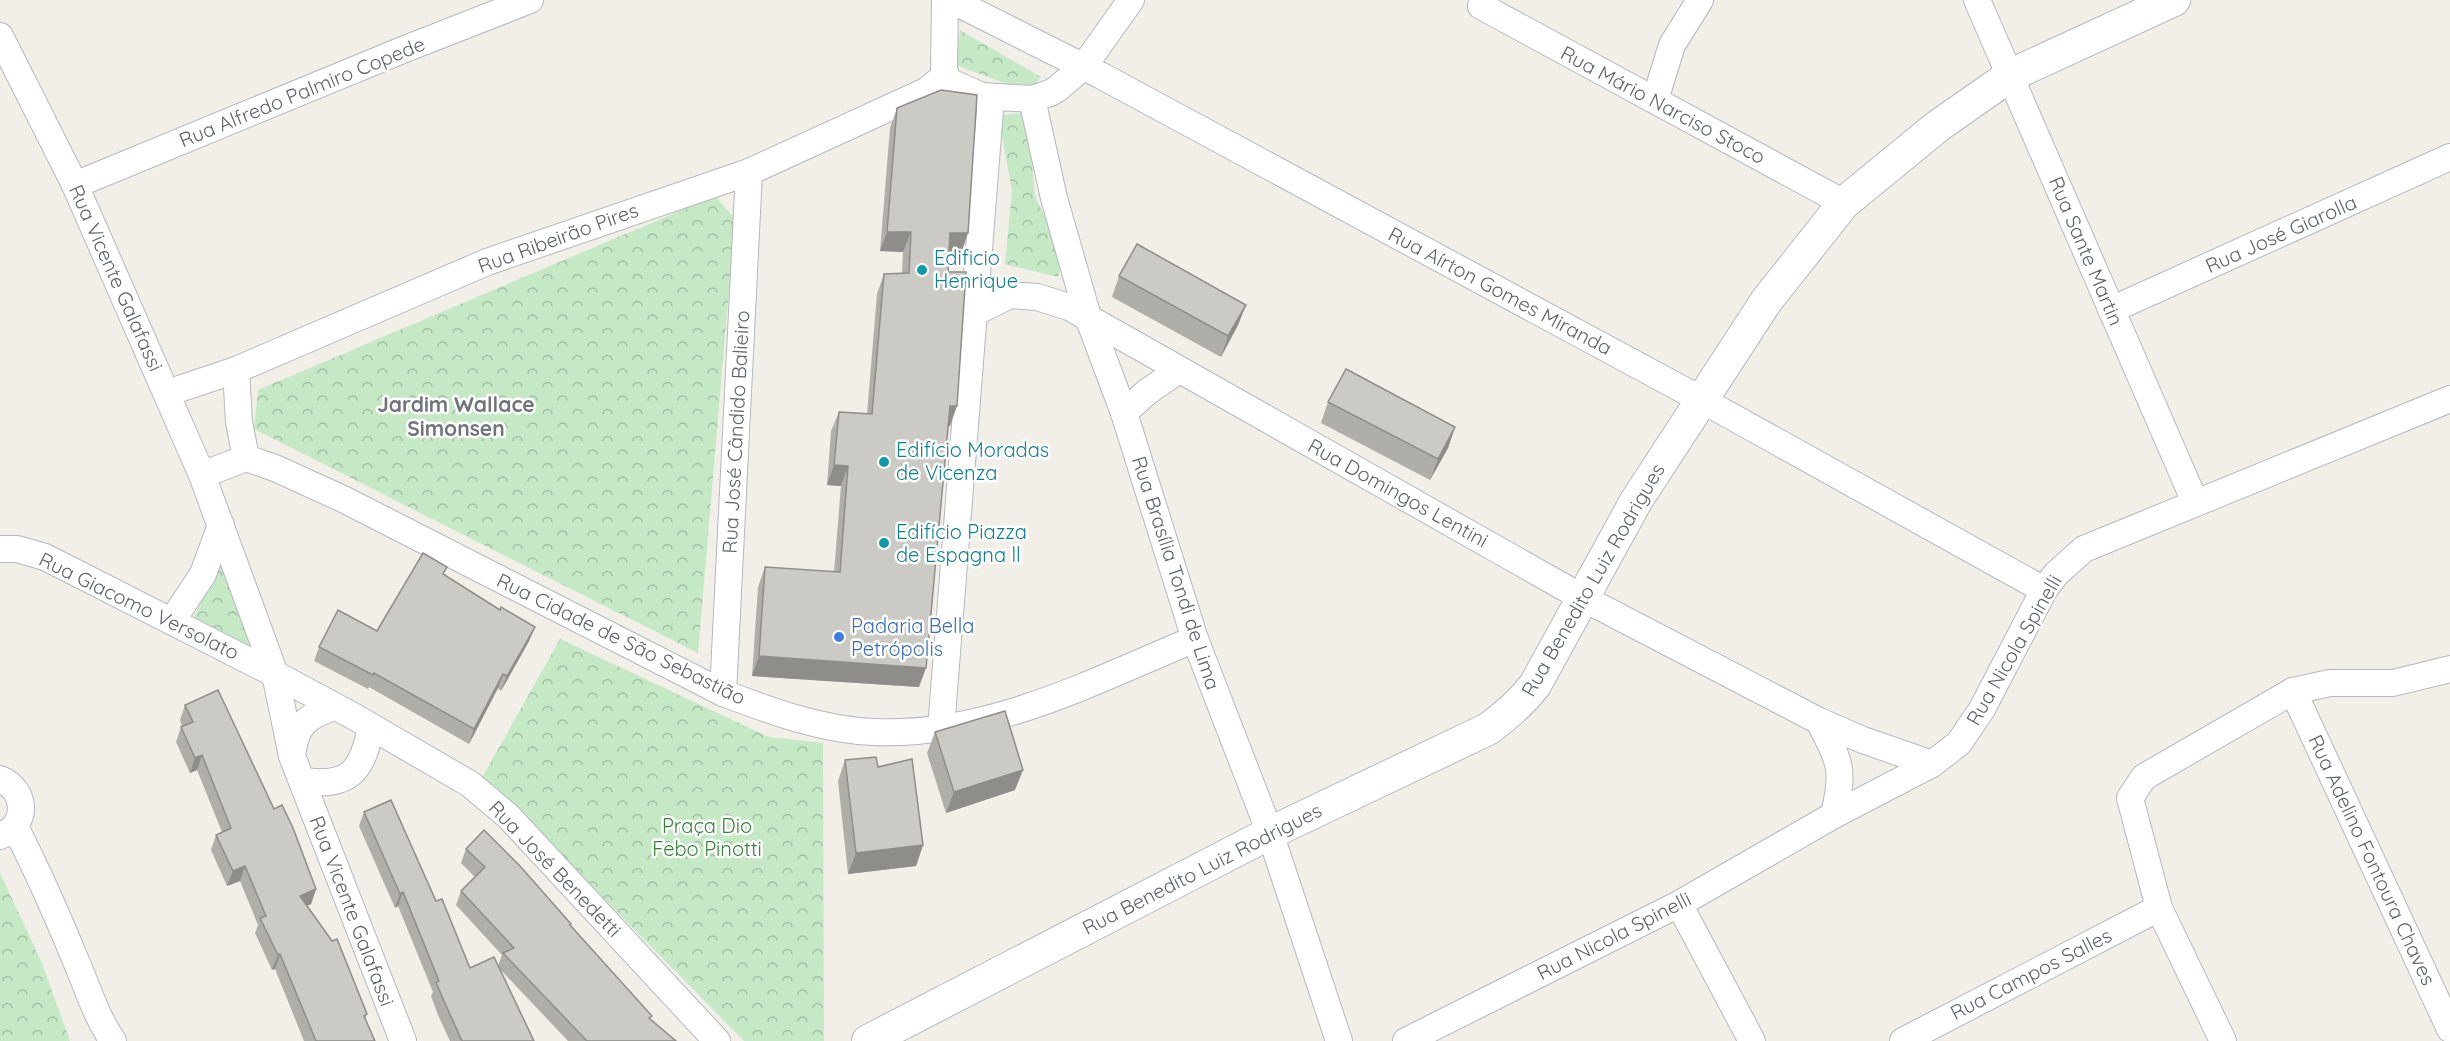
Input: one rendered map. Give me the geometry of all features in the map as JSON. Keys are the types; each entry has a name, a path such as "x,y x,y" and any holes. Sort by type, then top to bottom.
{"street":[{"name":"Rua Alfredo Palmiro Copede","path":"75,185 530,0"},
{"path":"945,0 945,76 948,81 968,92 982,96 1032,99 1057,89 1084,66 1131,0"},
{"name":"Rua Aírton Gomes Miranda","path":"951,0 1084,66 1702,400 2044,590"},
{"path":"1655,100 1672,45 1700,0"},
{"name":"Rua Sante Martin","path":"1977,0 2195,502"},
{"name":"Rua Benedito Luiz Rodrigues","path":"868,1041 1270,833 1488,729 1504,717 1519,705 1535,685 1636,501 1767,300 1844,202 1938,126 2011,75 2174,0"},
{"name":"Rua Mário Narciso Stoco","path":"1481,6 1844,202"},
{"name":"Rua Vicente Galafassi","path":"0,36 75,185 202,476 275,674 292,756"},
{"name":"Rua Ribeirão Pires","path":"167,393 236,370 488,262 749,172 926,91 945,76"},
{"path":"941,728 991,97"},
{"name":"Rua Brasília Tondi de Lima","path":"1032,99 1054,198 1088,317 1124,413 1195,639 1270,833 1339,1041"},
{"name":"Rua José Giarolla","path":"2111,310 2450,158"},
{"name":"Rua José Cândido Balieiro","path":"723,693 749,172"},
{"name":"Rua Domingos Lentini","path":"974,313 1010,295 1024,294 1055,302 1088,317 1583,598 1819,721 1863,740 1932,764"},
{"path":"202,476 246,458 239,422 236,370"},
{"path":"1124,413 1147,392 1179,370"},
{"name":"Rua Nicola Spinelli","path":"1406,1041 1679,903 1834,814 1932,764 1959,743 1982,709 2044,590 2055,574 2084,549 2450,399"},
{"name":"Rua Cidade de São Sebastião","path":"246,458 275,468 343,499 723,693 783,716 872,732 941,728 1031,707 1195,639"},
{"path":"172,621 203,574 221,525"},
{"name":"Rua Giacomo Versolato","path":"0,549 17,549 45,557 275,674"},
{"path":"2223,1041 2159,908 2130,798 2144,777 2293,691 2331,683 2393,683 2450,669"},
{"name":"Rua José Benedetti","path":"275,674 470,784 508,816 717,1041"},
{"name":"Rua Adelino Fontoura Chaves","path":"2293,691 2450,1029"},
{"path":"335,707 316,712 308,718 300,727 294,740 292,756 302,781 336,783 350,775 364,754 371,727"},
{"path":"1819,721 1841,769 1834,814"},
{"path":"0,778 10,783 21,799 20,819 7,832 41,876 92,1004 112,1041"},
{"name":"Rua Vicente Galafassi","path":"302,781 403,1041"},
{"path":"1679,903 1752,1041"},
{"name":"Rua Campos Salles","path":"1903,1041 2159,908"}],"green space":[{"path":"960,30 1041,77 1029,92 956,65"},
{"path":"1028,113 1035,197 1058,242 1062,262 1058,277 1005,264 1012,191 998,115"},
{"path":"715,196 735,219 698,653 254,429 258,390"},
{"path":"226,552 259,656 192,621"},
{"name":"Praça Dio Febo Pinotti","path":"560,639 769,737 823,743 824,1041 744,1041 521,814 478,785"},
{"path":"0,873 41,961 70,1041 0,1041"}],"building":[{"path":"941,90 977,95 968,233 950,233 948,272 966,272 957,406 950,406 926,668 759,656 765,567 840,572 848,466 834,465 839,412 872,414 884,274 909,273 911,232 887,232 897,108"},
{"path":"1137,244 1246,305 1228,336 1119,276"},
{"path":"1346,369 1455,427 1438,459 1328,402"},
{"path":"423,553 447,567 443,574 500,610 501,607 535,627 507,676 503,674 474,729 374,673 373,675 319,647 338,610 377,631"},
{"path":"218,690 274,809 282,805 293,828 316,889 300,896 332,941 337,939 367,1014 364,1016 375,1041 316,1041 280,954 278,955 260,918 266,916 245,866 233,871 216,835 231,828 202,755 195,758 181,727 193,722 185,705"},
{"path":"1005,711 1023,770 954,792 935,732"},
{"path":"876,757 878,767 912,759 923,845 856,853 845,760"},
{"path":"391,800 436,901 442,899 470,968 494,957 534,1041 462,1041 436,982 439,981 403,892 400,894 364,812"},
{"path":"484,830 520,866 652,1016 649,1018 676,1041 587,1041 503,953 514,948 461,891 485,867 466,849"}],"place":[{"name":"Edificio Henrique","path":"922,270"},
{"name":"Edifício Moradas de Vicenza","path":"884,462"},
{"name":"Edifício Piazza de Espagna ll","path":"884,543"},
{"name":"Padaria Bella Petrópolis","path":"839,637"}],"district":[{"name":"Jardim Wallace Simonsen","path":"456,417"}]}
